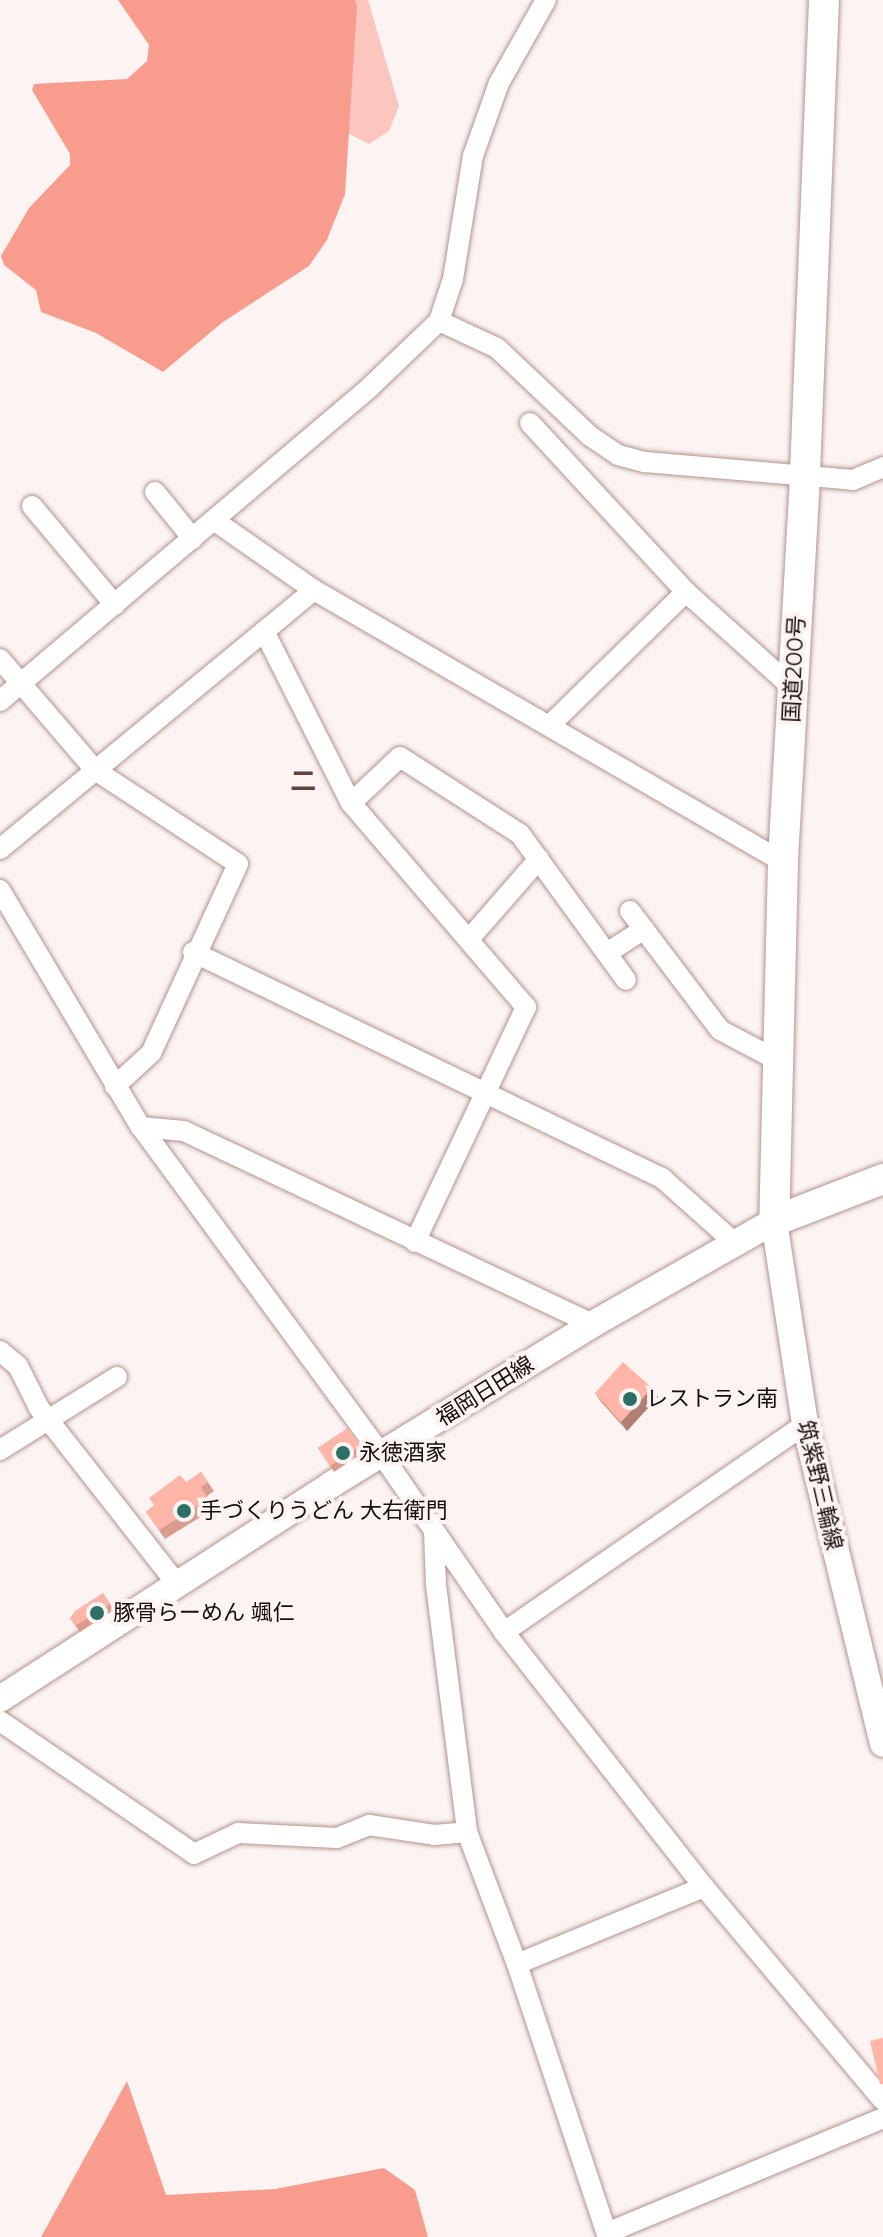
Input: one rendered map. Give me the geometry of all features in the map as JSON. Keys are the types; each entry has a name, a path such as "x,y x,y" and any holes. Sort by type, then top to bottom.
{"highway":[{"name":"国道200号","path":"774,1221 775,1059 783,862 805,478 824,0"},
{"path":"774,1221 883,1179"}],"main road":[{"name":"福岡日田線","path":"0,1699 177,1584 593,1324 774,1221"},
{"name":"筑紫野三輪線","path":"774,1221 805,1424 883,1744"}],"street":[{"path":"0,701 215,521 439,321 453,279 473,156 499,83 546,0"},
{"path":"439,321 497,348 618,455 645,462 805,478 853,480 883,467"},
{"path":"530,423 686,592 792,687"},
{"path":"155,492 193,539"},
{"path":"32,506 115,605"},
{"path":"215,521 314,590 783,862"},
{"path":"0,849 314,590"},
{"path":"549,726 686,592"},
{"path":"264,631 351,803 470,938 526,1007 483,1090 415,1242"},
{"path":"0,659 95,770 238,864 193,952 151,1053 115,1086"},
{"path":"351,803 400,757 520,834 626,980"},
{"path":"470,938 539,859"},
{"path":"0,890 141,1127 382,1455 504,1632 704,1887 883,2100"},
{"path":"630,911 720,1030 775,1059"},
{"path":"607,953 644,929"},
{"path":"193,952 662,1178 735,1243"},
{"path":"141,1127 184,1131 593,1324"},
{"path":"0,1351 18,1366 48,1418 177,1584"},
{"path":"0,1450 117,1377"},
{"path":"504,1632 805,1424"},
{"path":"434,1531 436,1585 467,1832 517,1964 608,2235 883,2118"},
{"path":"0,1721 194,1854 238,1833 337,1838 369,1825 434,1835 467,1832"},
{"path":"517,1964 704,1887"}],"shaded area":[{"path":"118,0 355,0 357,6 345,194 327,240 309,266 223,322 163,372 96,333 41,312 36,290 4,265 1,256 29,208 70,165 70,154 32,90 34,84 127,79 147,61 149,45"},
{"path":"154,0 368,0 399,106 389,131 369,144 347,133"},
{"path":"127,2081 166,2195 275,2189 384,2168 415,2190 428,2237 41,2237"}],"building":[{"name":"レストラン南","path":"623,1362 652,1388 621,1422 595,1393"},
{"name":"永徳酒家","path":"348,1428 360,1446 330,1466 318,1448"},
{"name":"手づくりうどん 大右衛門","path":"201,1472 208,1482 201,1487 208,1499 159,1530 146,1512 154,1505 149,1498 180,1475 186,1482"},
{"path":"103,1593 110,1604 75,1626 70,1618 75,1611"},
{"path":"883,2038 883,2084 880,2084 870,2041"}],"place":[{"name":"レストラン南","path":"630,1399"},
{"name":"永徳酒家","path":"343,1453"},
{"name":"手づくりうどん 大右衛門","path":"184,1511"},
{"name":"豚骨らーめん 颯仁","path":"97,1613"}],"district":[{"name":"二","path":"303,782"}]}
